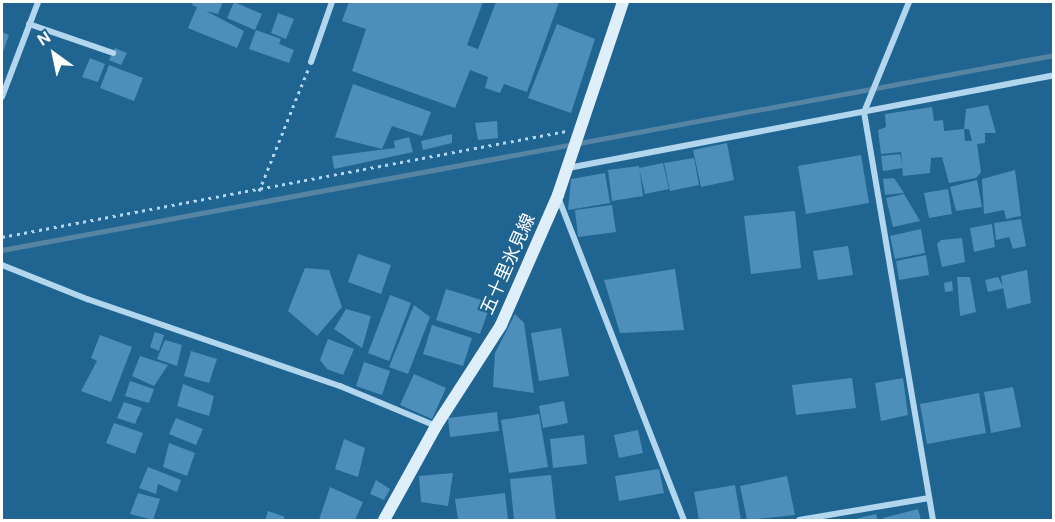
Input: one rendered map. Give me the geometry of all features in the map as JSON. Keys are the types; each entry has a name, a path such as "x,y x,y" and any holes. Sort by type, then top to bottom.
{"main road":[{"name":"五十里氷見線","path":"384,520 436,426 501,325 558,195 565,168 623,2"}],"street":[{"path":"2,97 38,2"},
{"path":"311,62 332,2"},
{"path":"909,2 864,112 933,520"},
{"path":"29,24 113,52"},
{"path":"565,168 1053,75"},
{"path":"558,195 684,520"},
{"path":"2,265 87,299 340,386 436,426"},
{"path":"799,520 929,498"}],"path":[{"path":"259,191 311,62"},
{"path":"2,237 259,191 579,129"}],"building":[{"path":"193,2 223,2 218,14 206,11 244,31 237,48 188,28 197,7 192,5"},
{"path":"234,2 262,14 255,30 227,18"},
{"path":"349,2 483,2 467,45 478,49 496,2 559,2 527,92 504,84 500,93 485,88 488,77 470,70 455,108 352,71 366,29 342,21"},
{"path":"278,13 294,19 286,39 271,33"},
{"path":"557,24 595,39 571,113 528,98"},
{"path":"256,30 281,39 279,44 294,50 289,63 249,49"},
{"path":"2,32 9,35 2,55"},
{"path":"115,48 127,53 121,65 109,60"},
{"path":"90,58 105,64 98,82 82,77"},
{"path":"109,65 143,78 134,101 100,88"},
{"path":"353,84 431,112 422,136 392,126 382,149 335,137"},
{"path":"988,105 996,133 985,133 985,143 977,144 981,172 976,178 949,183 942,157 931,158 930,173 903,176 901,152 881,154 878,130 886,127 885,114 932,107 934,121 943,120 944,131 964,129 966,109","holes":["964,129 969,129 972,141 965,141"]},
{"path":"497,121 498,138 478,140 475,123"},
{"path":"452,134 452,143 423,150 421,141"},
{"path":"409,137 413,152 334,169 332,156 395,148 394,141"},
{"path":"727,143 734,180 701,187 693,150"},
{"path":"900,154 903,168 883,171 881,156"},
{"path":"861,155 869,203 806,214 798,166"},
{"path":"694,158 699,185 670,191 664,163"},
{"path":"663,163 669,189 645,194 639,168"},
{"path":"639,166 643,196 612,201 608,170"},
{"path":"1015,170 1021,216 1006,219 1004,210 984,214 982,179"},
{"path":"605,173 610,203 568,210 571,179"},
{"path":"894,178 904,193 885,195 883,179"},
{"path":"977,180 982,207 956,211 950,187"},
{"path":"948,189 952,214 929,218 924,193"},
{"path":"904,194 920,221 893,227 886,198"},
{"path":"612,205 616,232 578,237 575,210"},
{"path":"795,211 801,268 751,274 744,216"},
{"path":"1021,219 1026,246 1013,249 1009,237 996,240 994,223"},
{"path":"992,224 995,247 974,252 970,228"},
{"path":"921,229 925,253 895,259 890,236"},
{"path":"962,238 965,262 942,267 937,244 941,240"},
{"path":"848,246 853,275 818,280 813,251"},
{"path":"358,254 391,265 381,294 348,282"},
{"path":"926,255 929,275 899,280 896,261"},
{"path":"305,268 329,270 342,307 317,336 288,311"},
{"path":"675,269 684,330 620,333 604,280"},
{"path":"1027,270 1031,303 1007,309 1001,276"},
{"path":"957,277 970,277 976,312 960,316"},
{"path":"998,277 1004,288 988,292 985,280"},
{"path":"952,281 953,291 945,292 944,283"},
{"path":"446,289 491,303 480,334 436,320"},
{"path":"390,295 411,303 389,361 368,353"},
{"path":"414,305 430,317 408,374 389,367"},
{"path":"346,309 371,316 362,348 334,329"},
{"path":"515,314 524,323 534,393 493,387 495,353"},
{"path":"432,325 472,338 463,366 423,354"},
{"path":"561,328 569,376 539,381 531,333"},
{"path":"155,332 164,335 159,351 150,347"},
{"path":"100,335 132,347 111,402 81,391 97,361 91,358"},
{"path":"328,339 354,349 343,375 327,369 320,360"},
{"path":"165,340 182,345 177,366 157,359"},
{"path":"191,351 217,359 209,383 184,376"},
{"path":"140,356 168,365 154,386 132,376"},
{"path":"364,362 390,371 382,395 356,386"},
{"path":"414,374 446,388 432,419 400,405"},
{"path":"852,378 856,408 796,415 792,385"},
{"path":"903,378 908,415 881,421 875,383"},
{"path":"130,381 154,389 149,403 125,396"},
{"path":"183,384 214,396 209,416 177,406"},
{"path":"1013,387 1021,427 991,433 984,392"},
{"path":"979,393 986,433 927,444 920,404"},
{"path":"564,401 568,423 543,428 539,406"},
{"path":"124,402 142,408 135,424 117,418"},
{"path":"497,412 499,431 450,437 448,418"},
{"path":"539,414 548,467 509,473 501,420"},
{"path":"176,418 203,429 196,445 169,434"},
{"path":"114,423 143,433 135,454 106,443"},
{"path":"638,430 643,453 619,458 614,435"},
{"path":"584,435 587,464 553,468 550,439"},
{"path":"344,439 365,448 358,477 335,469"},
{"path":"169,443 195,453 187,476 163,467"},
{"path":"148,467 181,480 177,492 158,484 156,494 139,488"},
{"path":"659,469 664,493 619,501 615,476"},
{"path":"453,473 448,506 421,502 419,476"},
{"path":"551,475 556,520 514,520 510,479"},
{"path":"787,476 795,515 747,520 740,486"},
{"path":"376,480 390,489 384,500 370,494"},
{"path":"735,485 741,520 699,520 694,492"},
{"path":"330,487 363,502 355,520 319,520"},
{"path":"138,493 160,499 153,520 130,514"},
{"path":"505,493 508,520 458,520 455,499"},
{"path":"918,509 921,520 884,520 883,518"},
{"path":"268,511 285,517 283,520 265,520"},
{"path":"876,514 878,520 850,520"}],"waterway":[{"path":"2,250 1054,55"}]}
